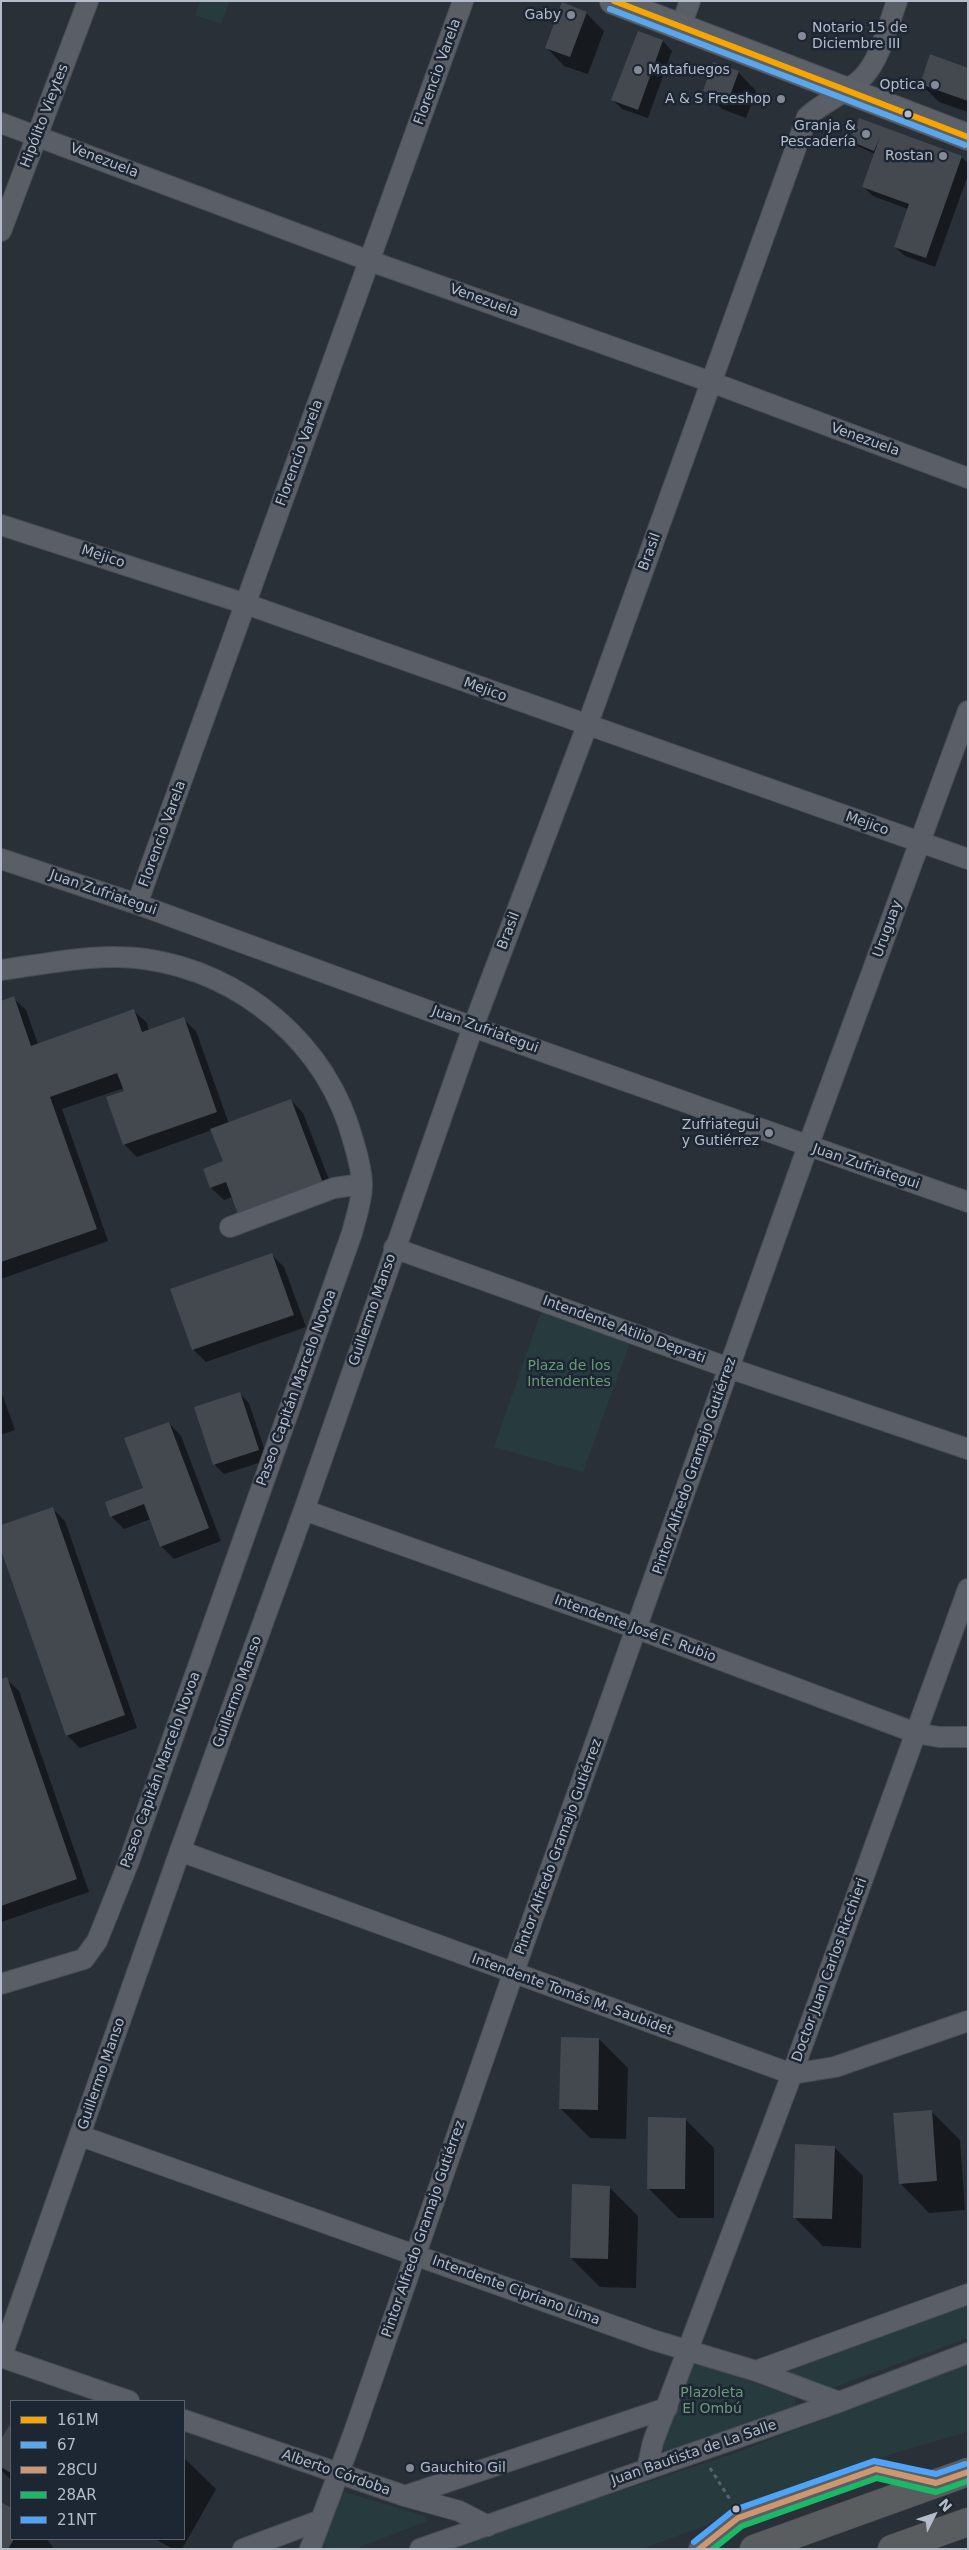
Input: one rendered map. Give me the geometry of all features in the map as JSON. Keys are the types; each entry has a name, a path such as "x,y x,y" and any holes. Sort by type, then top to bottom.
{"highway":[{"path":"754,2549 968,2472"},
{"path":"892,2549 968,2522"}],"main road":[{"path":"613,1 843,91 968,137"}],"street":[{"name":"Hipólito Vieytes","path":"1,231 88,1"},
{"name":"Florencio Varela","path":"137,904 463,1"},
{"path":"681,26 690,1"},
{"name":"Brasil","path":"473,1026 587,726 807,117 864,77 873,65 897,1"},
{"name":"Venezuela","path":"1,123 370,261 711,382 968,478"},
{"name":"Mejico","path":"1,525 246,604 968,859"},
{"name":"Uruguay","path":"808,1146 968,711"},
{"name":"Juan Zufriategui","path":"1,859 137,904 968,1202"},
{"name":"Paseo Capitán Marcelo Novoa","path":"1,970 112,956 145,959 181,967 223,984 252,1000 294,1033 340,1100 359,1163 362,1184 352,1233 128,1864 97,1941 84,1959 1,1984"},
{"name":"Guillermo Manso","path":"1,2357 81,2136 180,1851 304,1510 473,1026"},
{"name":"Pintor Alfredo Gramajo Gutiérrez","path":"310,2549 808,1146"},
{"path":"230,1227 334,1188 362,1184"},
{"name":"Intendente Atilio Deprati","path":"394,1248 729,1368 968,1449"},
{"name":"Intendente José E. Rubio","path":"304,1510 638,1629 916,1733 939,1737 968,1737"},
{"name":"Doctor Juan Carlos Ricchieri","path":"647,2469 653,2442 792,2074 968,1589"},
{"name":"Intendente Tomás M. Saubidet","path":"180,1851 513,1974 792,2074 835,2067 968,2021"},
{"name":"Intendente Cipriano Lima","path":"81,2136 653,2340 756,2371 839,2402"},
{"path":"756,2371 968,2294"},
{"name":"Juan Bautista de La Salle","path":"420,2549 839,2402 968,2353"},
{"path":"1,2357 125,2400"},
{"path":"404,2496 667,2408"},
{"name":"Alberto Córdoba","path":"185,2420 404,2496 459,2511 488,2526"},
{"path":"699,2549 738,2518 876,2469 936,2483"},
{"path":"243,2549 321,2520"}],"path":[{"path":"698,2451 735,2508"}],"green space":[{"path":"201,1 230,1 221,24 195,15"},
{"name":"Plaza de los Intendentes","path":"542,1309 631,1340 583,1472 494,1447"},
{"path":"968,2303 968,2338 829,2389 784,2370"},
{"name":"Plazoleta El Ombú","path":"694,2360 795,2398 795,2408 666,2452 659,2443"},
{"path":"968,2365 968,2432 898,2452 727,2513 710,2524 642,2549 443,2549 727,2456"},
{"path":"345,2492 424,2516 427,2521 355,2549 322,2549 337,2500"}],"building":[{"path":"562,2 587,12 570,57 545,48"},
{"name":"Matafuegos","path":"638,31 663,40 638,110 611,100"},
{"path":"930,54 968,68 968,101 920,84"},
{"path":"713,62 739,71 728,101 703,91"},
{"path":"859,118 962,156 926,258 894,247 909,204 862,187 880,137 874,151 850,141"},
{"path":"14,996 31,1046 134,1009 142,1032 184,1017 217,1112 123,1145 106,1097 124,1091 117,1073 50,1097 97,1229 1,1262 1,1001"},
{"path":"291,1099 323,1183 238,1214 226,1182 210,1188 203,1169 223,1161 210,1129"},
{"path":"272,1253 294,1315 192,1350 170,1289"},
{"path":"240,1392 259,1450 213,1465 194,1407"},
{"path":"169,1422 209,1528 160,1547 144,1504 110,1517 105,1502 143,1488 124,1438"},
{"path":"53,1507 125,1715 66,1736 1,1550 1,1525"},
{"path":"7,1677 77,1879 1,1906 1,1679"},
{"path":"561,2037 599,2038 598,2110 559,2109"},
{"path":"932,2110 937,2181 899,2184 893,2113"},
{"path":"648,2117 686,2118 685,2189 647,2189"},
{"path":"795,2144 835,2146 832,2219 793,2218"},
{"path":"572,2184 610,2186 608,2259 570,2258"},
{"path":"10,2425 10,2472 1,2467 1,2439"},
{"path":"1,2502 10,2507 10,2540 13,2540 8,2549 1,2549"}],"transit line":[{"name":"161M","path":"614,1 968,137"},
{"name":"67","path":"610,9 965,145"},
{"name":"21NT","path":"694,2542 734,2510 874,2461 936,2474 965,2464"},
{"name":"28CU","path":"699,2549 738,2518 876,2469 936,2483 968,2472"},
{"name":"28AR","path":"713,2549 742,2526 877,2478 936,2492 968,2481"}],"place":[{"name":"Gaby","path":"571,15"},
{"name":"Notario 15 de Diciembre III","path":"802,36"},
{"name":"Matafuegos","path":"638,70"},
{"name":"Optica","path":"935,85"},
{"name":"A & S Freeshop","path":"781,99"},
{"name":"Granja & Pescadería","path":"866,134"},
{"name":"Rostan","path":"943,156"},
{"name":"Zufriategui y Gutiérrez","path":"769,1133"},
{"name":"Gauchito Gil","path":"410,2468"}]}
